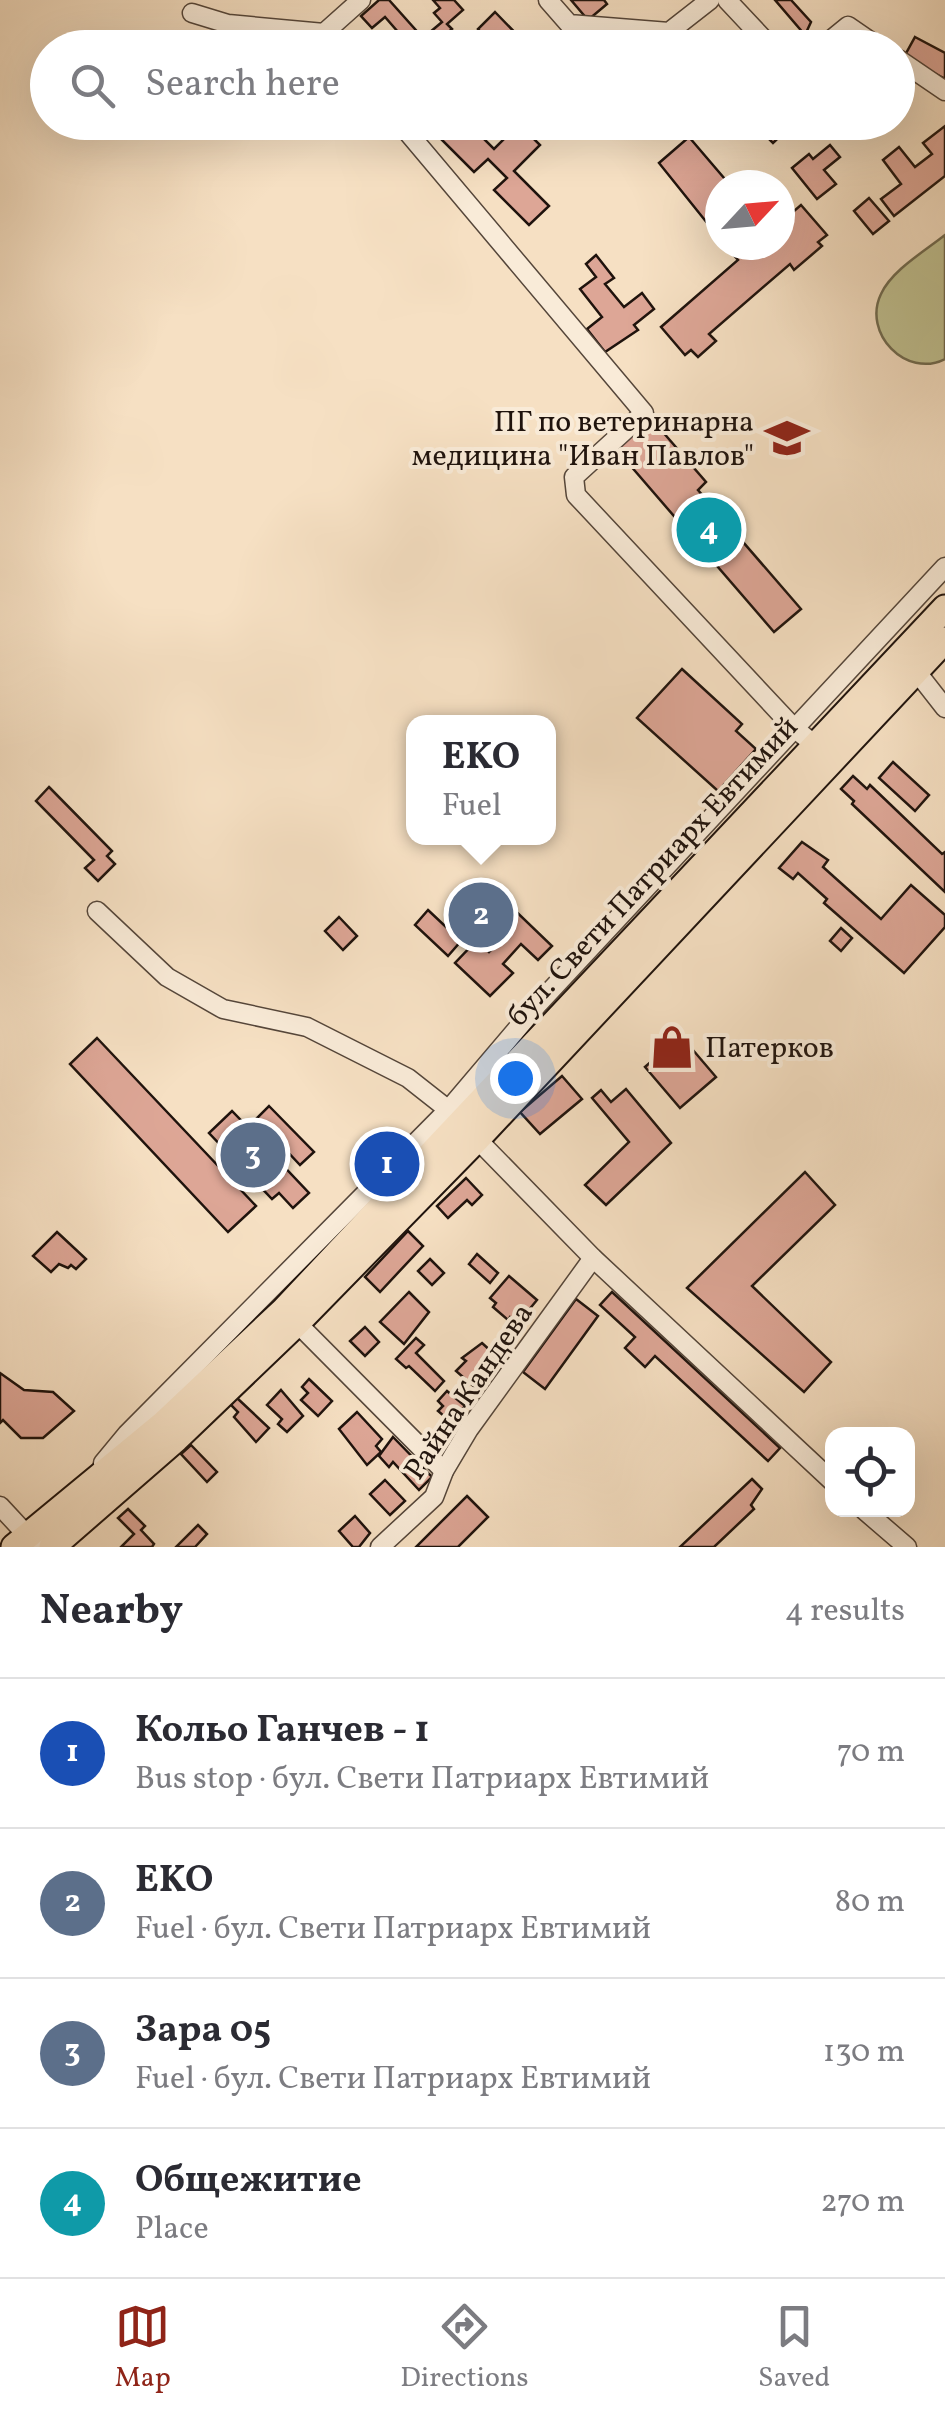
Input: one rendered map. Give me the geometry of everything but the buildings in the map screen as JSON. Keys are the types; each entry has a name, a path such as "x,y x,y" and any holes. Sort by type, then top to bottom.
{"main road":[{"name":"бул. Свети Патриарх Евтимий","path":"52,1547 176,1439 297,1323 462,1123 909,662 945,608"},
{"name":"бул. Свети Патриарх Евтимий","path":"26,1543 162,1425 284,1310 816,745 909,662 945,640"}],"street":[{"path":"338,30 361,0"},
{"path":"548,0 569,24 645,30"},
{"path":"672,30 710,0"},
{"path":"727,0 755,30"},
{"path":"192,13 266,30"},
{"path":"915,71 945,91"},
{"path":"414,140 644,413 574,478 576,495 794,728 816,745"},
{"path":"462,1123 539,1003 945,567"},
{"path":"909,662 945,708"},
{"path":"97,911 167,977 223,1009 308,1028 408,1078 462,1123 593,1258 825,1474"},
{"name":"Райна Кандева","path":"380,1547 434,1497 469,1428 593,1258"},
{"path":"297,1323 444,1471"},
{"path":"0,1506 26,1543"},
{"path":"872,1517 906,1547"}],"green space":[{"path":"945,235 945,359 916,363 891,349 878,323 877,309 881,294 893,277"}],"place":[{"name":"ПГ по ветеринарна медицина \"Иван Павлов\"","path":"787,438"},
{"name":"Общежитие","path":"709,530"},
{"name":"EKO","path":"481,915"},
{"name":"Патерков","path":"672,1047"},
{"name":"Зара 05","path":"253,1155"},
{"name":"Кольо Ганчев - 1","path":"387,1164"}]}
